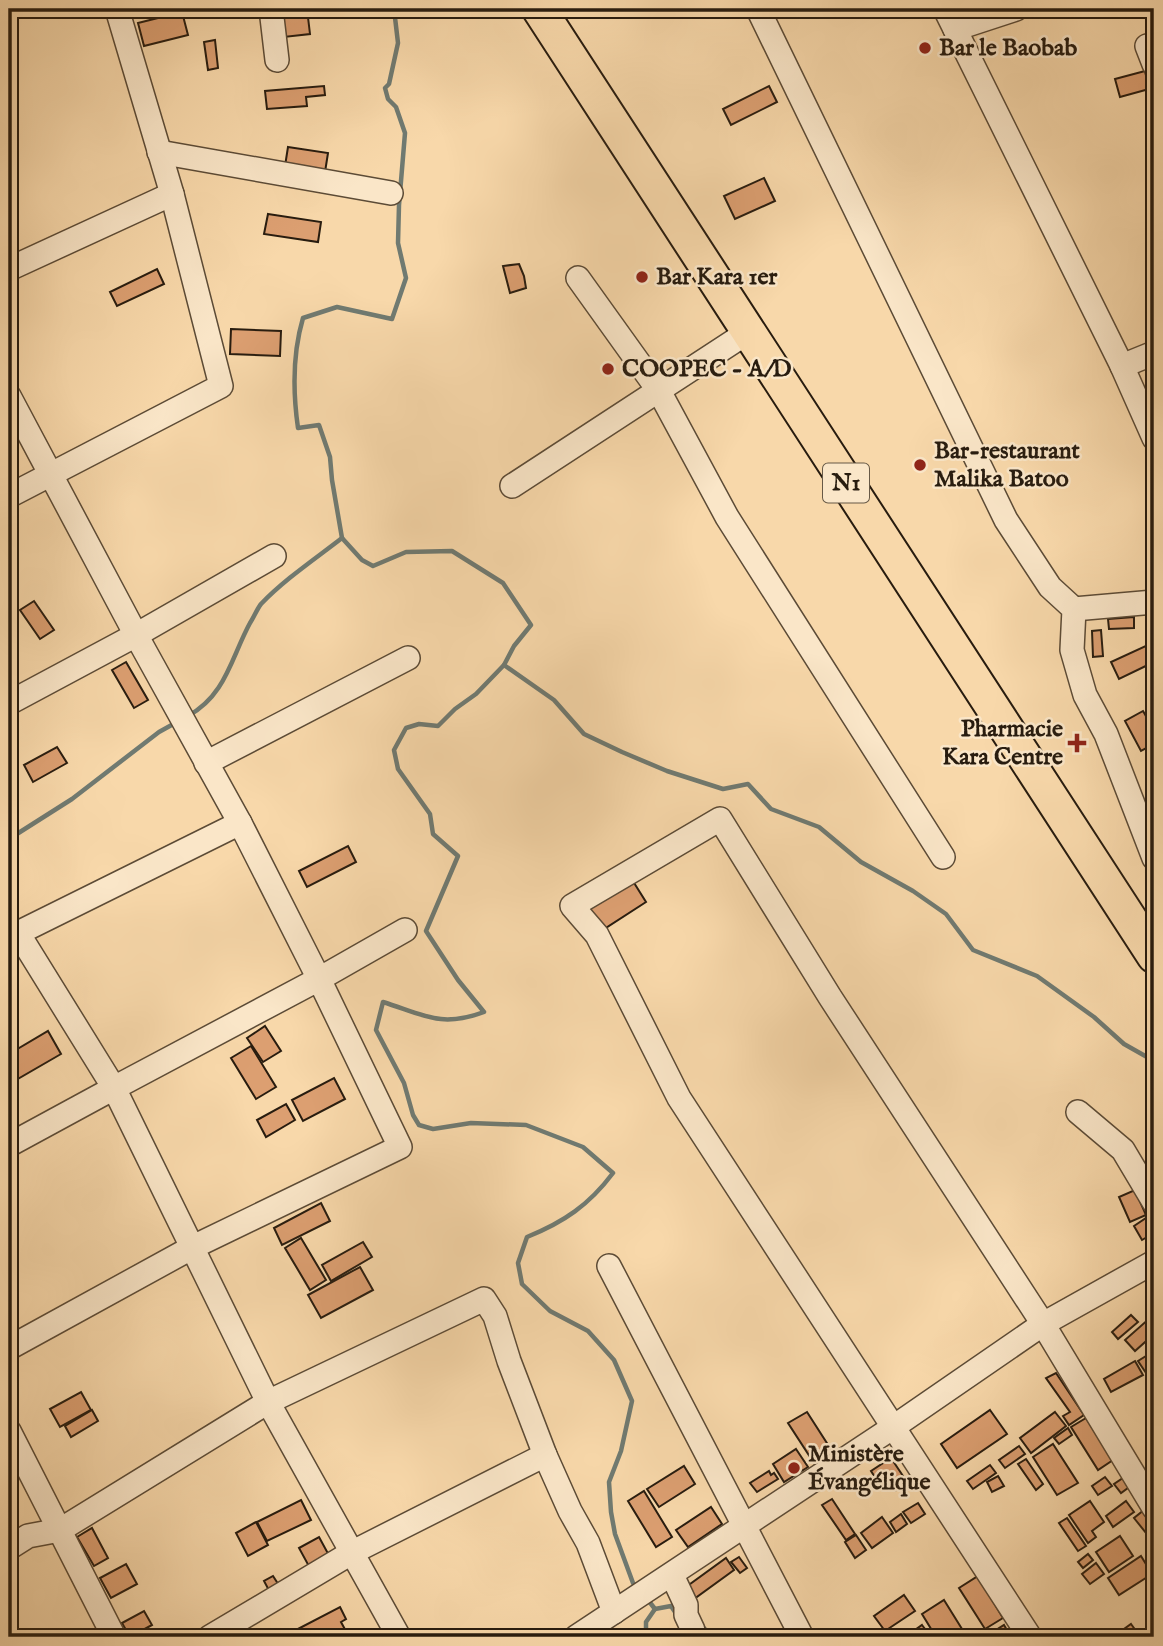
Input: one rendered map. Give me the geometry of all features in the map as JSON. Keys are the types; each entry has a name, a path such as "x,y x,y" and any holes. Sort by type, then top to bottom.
{"highway":[{"name":"N1","path":"539,9 1154,956"}],"street":[{"path":"9,496 50,472 221,386 172,194 117,9"},
{"path":"271,9 277,61"},
{"path":"758,9 1006,520 1050,587 1074,609 1154,602"},
{"path":"1016,9 950,19 1122,366 1154,438"},
{"path":"159,152 391,193"},
{"path":"9,269 172,194"},
{"path":"578,278 659,391 727,517 943,857"},
{"path":"512,486 748,332"},
{"path":"1122,366 1154,353"},
{"path":"9,396 240,823 320,979 400,1147 193,1247 9,1348"},
{"path":"9,703 136,635 274,556"},
{"path":"1074,609 1072,650 1085,695 1107,734 1154,858"},
{"path":"206,762 408,658"},
{"path":"1030,1637 679,1098 597,935 572,906 720,819 830,997 1043,1324 1154,1508"},
{"path":"240,823 14,935 114,1088 268,1402 399,1637"},
{"path":"9,1145 320,979 405,930"},
{"path":"1077,1112 1124,1150 1154,1202"},
{"path":"576,1637 892,1428 1043,1324 1154,1262"},
{"path":"610,1266 802,1637"},
{"path":"9,1548 28,1536 60,1530 268,1402 484,1299 495,1317 545,1455 570,1511 621,1608"},
{"path":"9,1431 114,1637"},
{"path":"210,1637 351,1553 545,1455"},
{"path":"666,1579 686,1605 690,1623"}],"building":[{"path":"290,9 307,9 310,34 284,37 282,13 290,12"},
{"path":"182,12 188,35 144,46 138,23"},
{"path":"215,40 218,68 208,70 204,42"},
{"path":"1145,71 1149,89 1120,97 1115,79"},
{"path":"324,86 325,95 306,97 307,106 267,109 265,91"},
{"path":"769,86 777,102 731,125 723,109"},
{"path":"288,147 328,153 325,172 285,166"},
{"path":"764,178 775,201 735,219 724,196"},
{"path":"268,214 321,222 318,242 264,234"},
{"path":"519,264 526,288 510,293 503,266"},
{"path":"157,269 164,284 117,306 110,292"},
{"path":"231,329 281,331 280,356 230,354"},
{"path":"34,601 54,630 40,639 20,610"},
{"path":"1134,617 1134,628 1109,629 1108,619"},
{"path":"1101,630 1103,656 1093,657 1092,631"},
{"path":"1150,644 1154,662 1119,679 1111,662"},
{"path":"126,662 148,700 134,708 112,670"},
{"path":"1143,711 1154,730 1154,744 1141,751 1125,721"},
{"path":"57,747 67,763 33,782 24,765"},
{"path":"348,846 356,862 307,887 299,871"},
{"path":"631,878 646,902 601,931 586,908"},
{"path":"265,1026 281,1051 263,1062 247,1038"},
{"path":"48,1031 61,1054 9,1084 9,1054"},
{"path":"251,1046 276,1087 256,1099 231,1058"},
{"path":"334,1078 345,1099 303,1121 292,1100"},
{"path":"286,1104 295,1120 266,1137 257,1120"},
{"path":"1135,1190 1146,1215 1130,1222 1119,1197"},
{"path":"321,1203 330,1221 282,1245 274,1228"},
{"path":"1149,1216 1154,1225 1154,1233 1142,1240 1134,1226"},
{"path":"301,1238 326,1280 310,1290 285,1248"},
{"path":"363,1242 372,1257 331,1281 322,1265"},
{"path":"360,1267 373,1290 321,1318 308,1295"},
{"path":"1131,1315 1138,1322 1118,1339 1112,1332"},
{"path":"1151,1317 1154,1320 1154,1334 1135,1351 1125,1340"},
{"path":"1154,1351 1154,1368 1146,1373 1138,1361"},
{"path":"1135,1361 1143,1375 1111,1392 1104,1379"},
{"path":"1056,1373 1084,1415 1069,1425 1063,1416 1070,1412 1046,1378"},
{"path":"81,1392 91,1410 60,1427 50,1409"},
{"path":"92,1410 98,1421 71,1437 65,1426"},
{"path":"990,1410 1007,1434 957,1468 941,1444"},
{"path":"807,1412 832,1451 814,1463 788,1423"},
{"path":"1055,1412 1066,1426 1031,1453 1020,1438"},
{"path":"1086,1418 1113,1460 1098,1470 1071,1427"},
{"path":"1068,1428 1072,1435 1059,1444 1054,1438"},
{"path":"1053,1444 1078,1483 1057,1495 1033,1457"},
{"path":"1019,1446 1025,1454 1005,1468 999,1460"},
{"path":"796,1449 808,1467 784,1482 773,1464"},
{"path":"891,1458 907,1482 896,1490 891,1483 882,1488 871,1471"},
{"path":"1026,1459 1043,1484 1036,1490 1018,1464"},
{"path":"990,1465 996,1473 973,1489 967,1481"},
{"path":"684,1466 695,1484 659,1507 647,1489"},
{"path":"769,1471 778,1479 757,1492 750,1483"},
{"path":"998,1476 1004,1486 992,1492 987,1482"},
{"path":"1126,1476 1132,1485 1121,1493 1114,1484"},
{"path":"1105,1477 1112,1486 1098,1495 1092,1486"},
{"path":"644,1491 672,1537 656,1547 628,1501"},
{"path":"832,1499 855,1534 846,1540 822,1505"},
{"path":"301,1500 311,1520 267,1541 257,1522"},
{"path":"1090,1501 1104,1522 1092,1531 1096,1537 1088,1543 1069,1515"},
{"path":"1126,1501 1134,1512 1113,1527 1106,1516"},
{"path":"918,1503 925,1514 911,1523 903,1512"},
{"path":"711,1507 722,1524 688,1547 676,1530"},
{"path":"1144,1510 1154,1523 1154,1543 1134,1518"},
{"path":"901,1514 907,1524 896,1532 890,1522"},
{"path":"882,1517 893,1533 872,1548 861,1533"},
{"path":"1067,1518 1086,1546 1078,1551 1059,1523"},
{"path":"256,1522 268,1545 248,1556 236,1533"},
{"path":"92,1528 108,1558 94,1566 77,1537"},
{"path":"856,1535 866,1550 855,1558 845,1542"},
{"path":"1120,1536 1133,1556 1109,1572 1096,1552"},
{"path":"319,1537 331,1559 311,1570 299,1548"},
{"path":"1088,1554 1093,1560 1083,1568 1078,1562"},
{"path":"1141,1556 1152,1574 1119,1595 1108,1578"},
{"path":"739,1557 747,1568 740,1573 731,1562"},
{"path":"726,1558 734,1570 694,1599 686,1587"},
{"path":"1096,1563 1104,1574 1090,1584 1082,1574"},
{"path":"126,1564 137,1584 111,1598 100,1578"},
{"path":"273,1576 282,1590 272,1596 264,1581"},
{"path":"978,1576 1003,1618 985,1629 959,1588"},
{"path":"904,1595 915,1611 885,1631 874,1616"},
{"path":"944,1600 967,1637 936,1637 922,1614"},
{"path":"340,1607 346,1619 341,1622 347,1633 340,1637 297,1637 294,1631"},
{"path":"144,1611 152,1625 130,1637 122,1623"},
{"path":"1131,1624 1139,1635 1136,1637 1130,1637 1124,1629"},
{"path":"922,1625 931,1637 905,1637"},
{"path":"1004,1625 1011,1637 985,1637"}],"waterway":[{"path":"394,9 398,43 389,84 385,88 388,99 396,107 405,133 398,243 406,278 392,319 337,307 303,318 295,373 298,428 319,425 330,457 342,538 362,560 373,566 406,552 452,551 503,583 531,625 514,646 504,665 476,694 438,726 419,724 406,728 394,750 398,769 430,814 433,834 458,856 426,931 458,980 484,1012 456,1019 433,1018 383,1002 376,1030 404,1083 413,1115 419,1125 433,1129 471,1123 526,1125 583,1147 613,1173 595,1194 575,1211 527,1237 518,1263 522,1284 550,1311 588,1331 614,1360 632,1401 621,1451 609,1482 615,1534 637,1588"},
{"path":"188,716 211,698 219,687 261,604 342,538"},
{"path":"504,665 554,700 584,734 667,771 723,789 748,784 771,809 819,827 861,862 913,891 946,914 973,950 1037,976 1094,1017 1124,1044 1154,1061"},
{"path":"9,839 72,799 159,732 177,722"},
{"path":"648,1600 655,1609"},
{"path":"655,1609 671,1606 677,1615"},
{"path":"646,1637 646,1622 655,1609"},
{"path":"700,1625 714,1637"}],"place":[{"name":"Bar le Baobab","path":"925,48"},
{"name":"Bar Kara 1er","path":"642,277"},
{"name":"COOPEC - A/D","path":"608,369"},
{"name":"Bar-restaurant Malika Batoo","path":"920,465"},
{"name":"Pharmacie Kara Centre","path":"1077,743"},
{"name":"Ministère Évangélique","path":"794,1468"}]}
